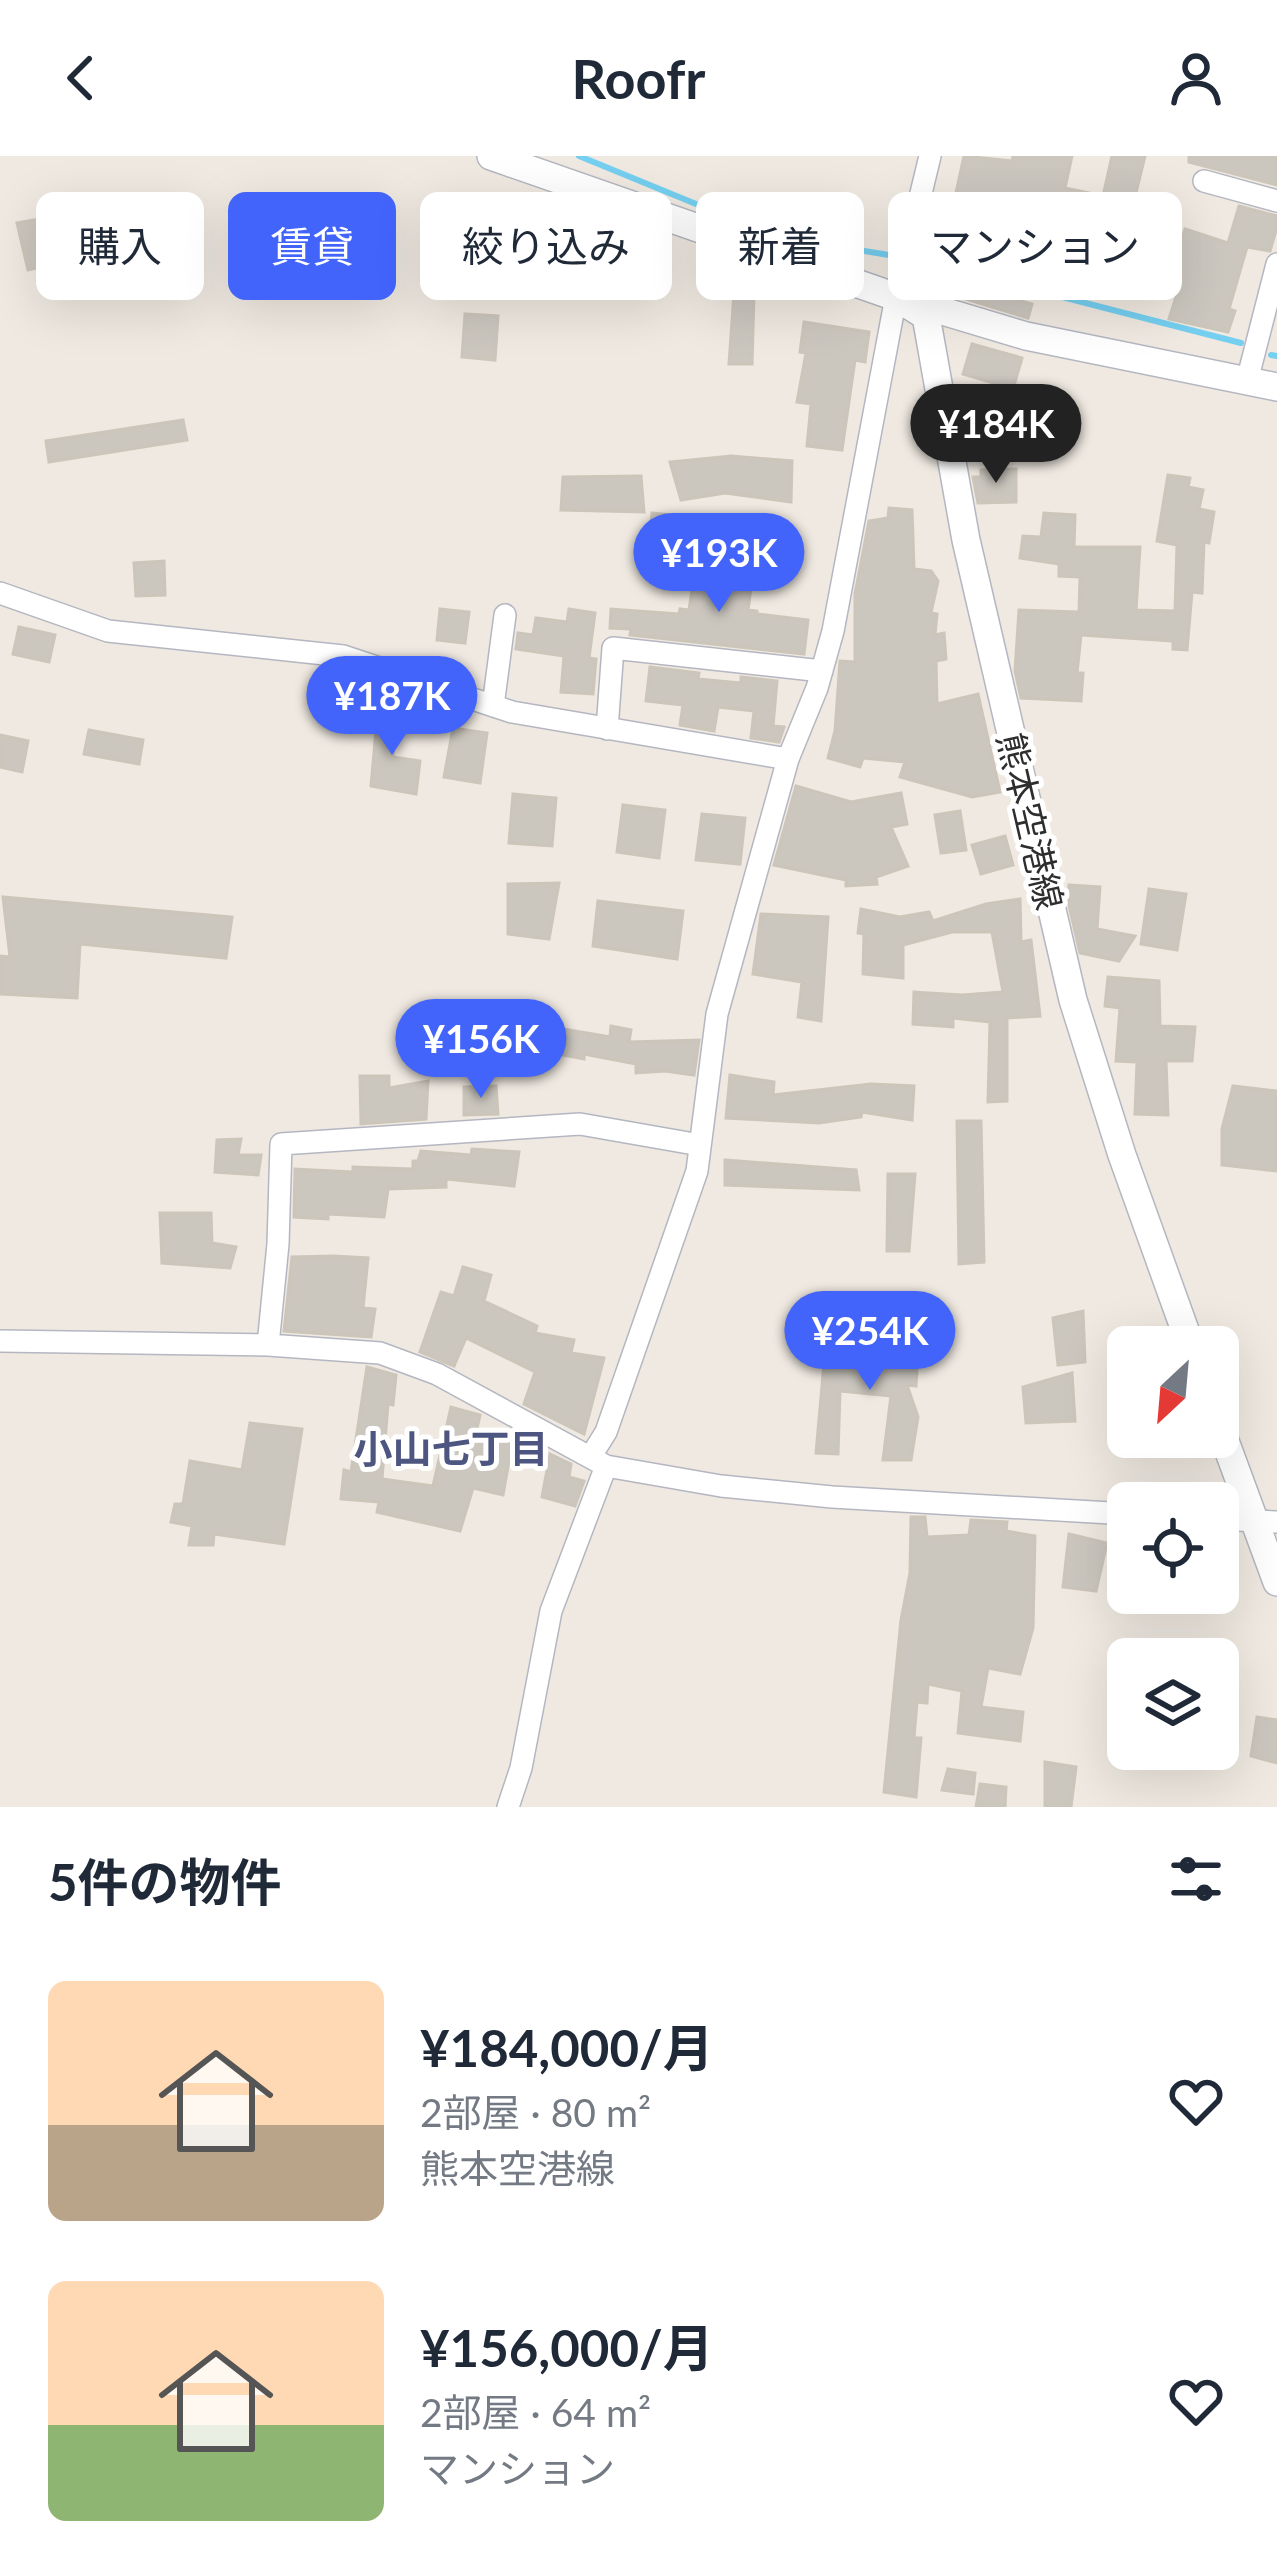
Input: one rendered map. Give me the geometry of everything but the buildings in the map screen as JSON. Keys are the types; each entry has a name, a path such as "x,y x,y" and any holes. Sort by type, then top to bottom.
{"main road":[{"path":"491,156 888,294"},
{"name":"熊本空港線","path":"901,300 926,316 966,540 1073,1000 1183,1326"},
{"path":"906,300 1026,336 1277,387"},
{"path":"1235,1458 1265,1521 1277,1582"}],"street":[{"path":"921,192 930,156"},
{"path":"1204,181 1277,201"},
{"path":"1247,381 1277,264"},
{"path":"508,1807 521,1768 551,1611 606,1432 697,1171 717,1014 788,759 833,631 895,300"},
{"path":"0,592 109,631 343,656 493,706 788,759"},
{"path":"493,706 505,615"},
{"path":"607,729 613,649 822,671"},
{"path":"268,1345 281,1144 580,1124 700,1145"},
{"path":"0,1341 268,1345 380,1353 437,1374 598,1461 722,1486 1107,1513"}],"waterway":[{"path":"579,156 796,240 888,255"},
{"path":"1074,300 1241,343"},
{"path":"1271,355 1277,356"}],"district":[{"name":"小山七丁目","path":"451,1448"}]}
